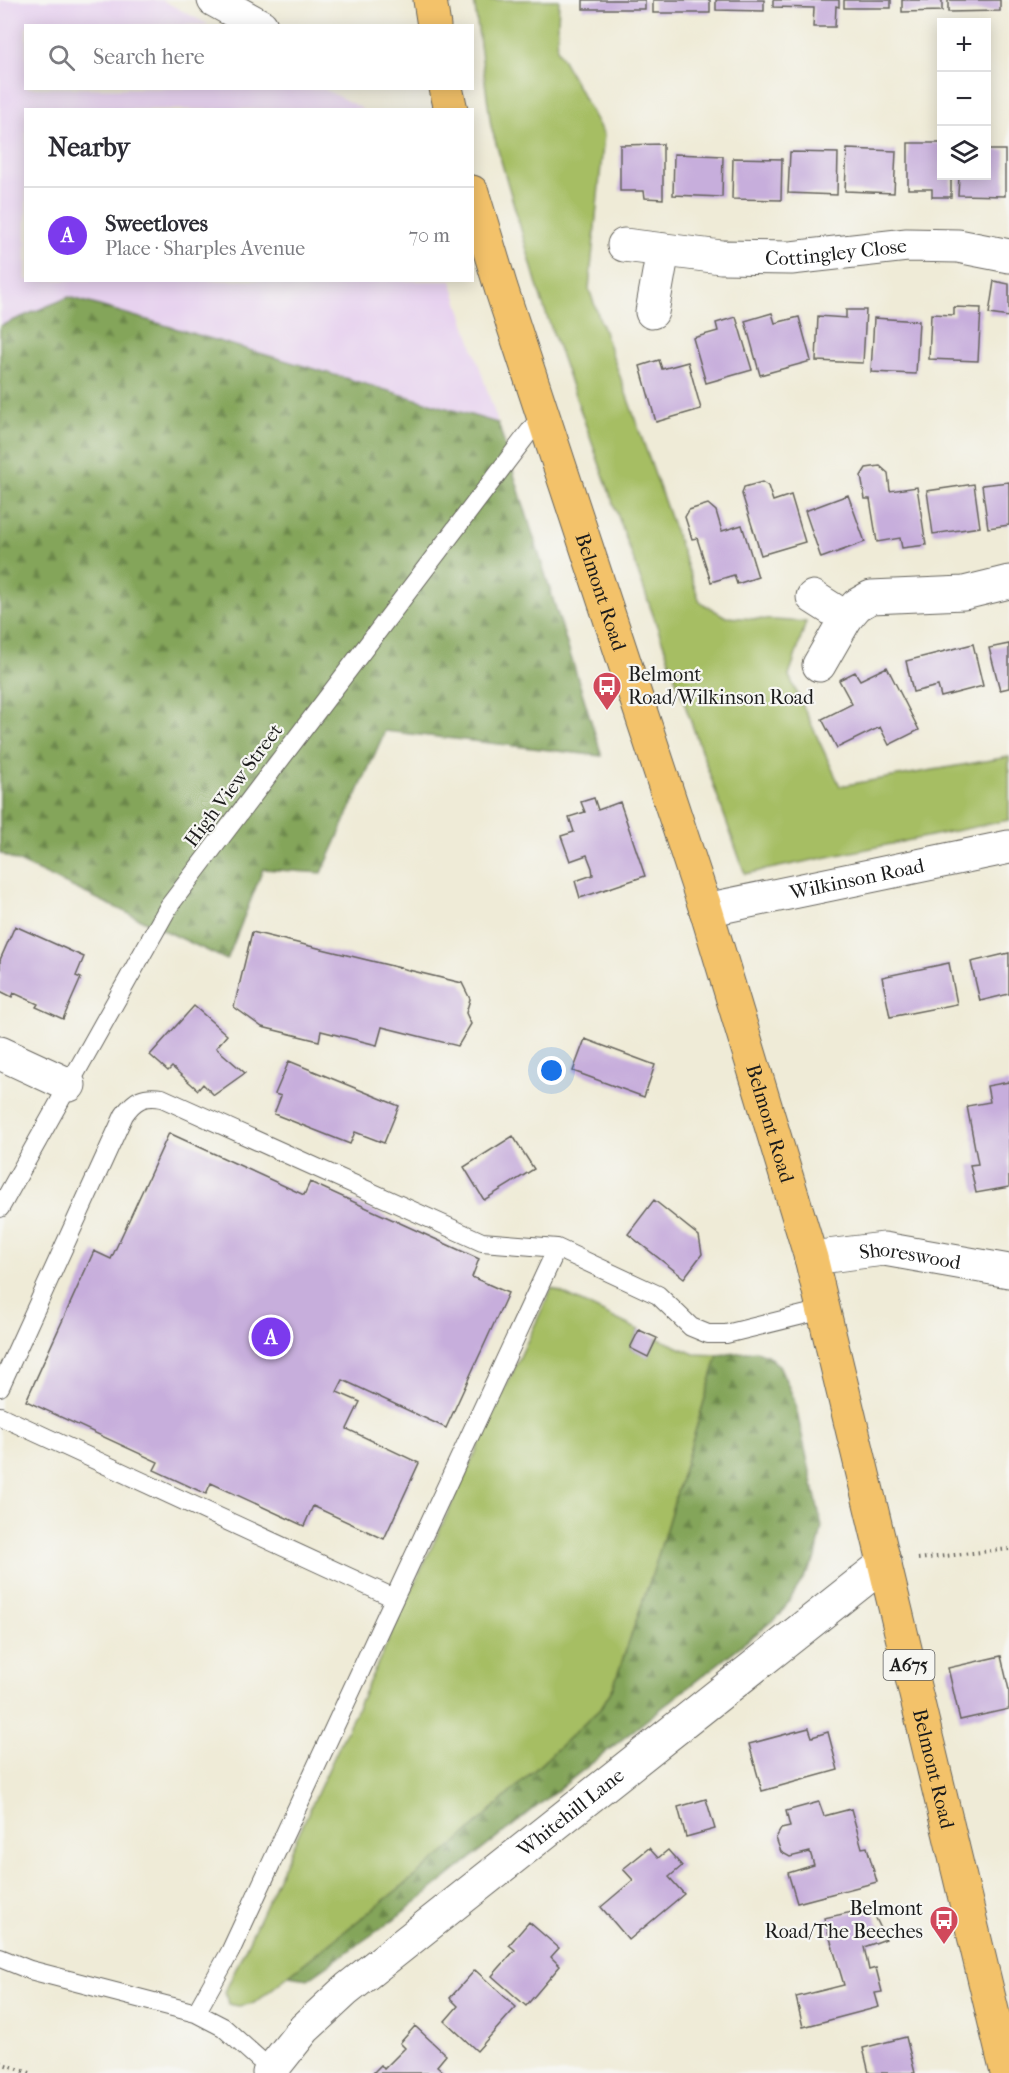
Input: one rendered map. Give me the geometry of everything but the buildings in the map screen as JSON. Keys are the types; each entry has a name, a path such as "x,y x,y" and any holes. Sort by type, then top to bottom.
{"main road":[{"path":"430,0 434,24"},
{"path":"446,90 451,108"},
{"name":"Belmont Road","path":"474,198 542,416 706,910 811,1258 1006,2073"}],"street":[{"path":"214,0 257,24"},
{"name":"Cottingley Close","path":"624,245 721,257 791,258 907,245 958,246 1009,256"},
{"path":"652,312 663,250"},
{"path":"819,665 846,618 857,605 871,597 964,593 1009,582"},
{"path":"813,597 846,618"},
{"name":"Wilkinson Road","path":"706,910 1009,847"},
{"path":"0,1053 69,1085"},
{"name":"Shoreswood","path":"811,1258 884,1249 1009,1271"},
{"name":"Whitehill Lane","path":"270,2072 304,2029 346,1990 885,1563"}],"lane":[{"name":"High View Street","path":"0,1208 169,906 542,416"},
{"path":"0,1387 124,1114 133,1102 148,1096 162,1098 482,1242 558,1248 658,1295 691,1328 708,1334 726,1334 823,1310"},
{"path":"196,2013 230,1952 558,1248"},
{"path":"0,1416 394,1598"},
{"path":"0,1958 30,1970 196,2013 223,2027 270,2072"}],"path":[{"path":"885,1563 1009,1549"},
{"path":"0,2064 30,2073"}],"shaded area":[{"path":"0,0 162,0 207,24 24,24 24,90 326,90 361,108 24,108 24,282 451,282 498,423 69,297 0,326"}],"green space":[{"path":"474,0 559,0 557,49 604,135 589,289 700,602 726,617 806,622 789,676 840,786 1009,757 1009,820 745,874 542,302 491,126"},
{"path":"69,297 498,423 602,756 385,731 322,873 263,869 227,960 0,853 0,326"},
{"path":"552,1288 639,1330 630,1348 648,1356 657,1338 694,1354 718,1355 655,1566 613,1688 601,1708 453,1846 254,2003 239,2006 228,2004 225,1992"},
{"path":"756,1351 767,1355 780,1367 794,1399 822,1526 816,1558 781,1614 393,1920 308,1979 288,1976 453,1846 601,1708 613,1688 655,1566 718,1355"}],"place":[{"name":"Belmont Road/Wilkinson Road","path":"607,712"},
{"name":"Sweetloves","path":"271,1337"},
{"name":"Belmont Road/The Beeches","path":"944,1946"}]}
